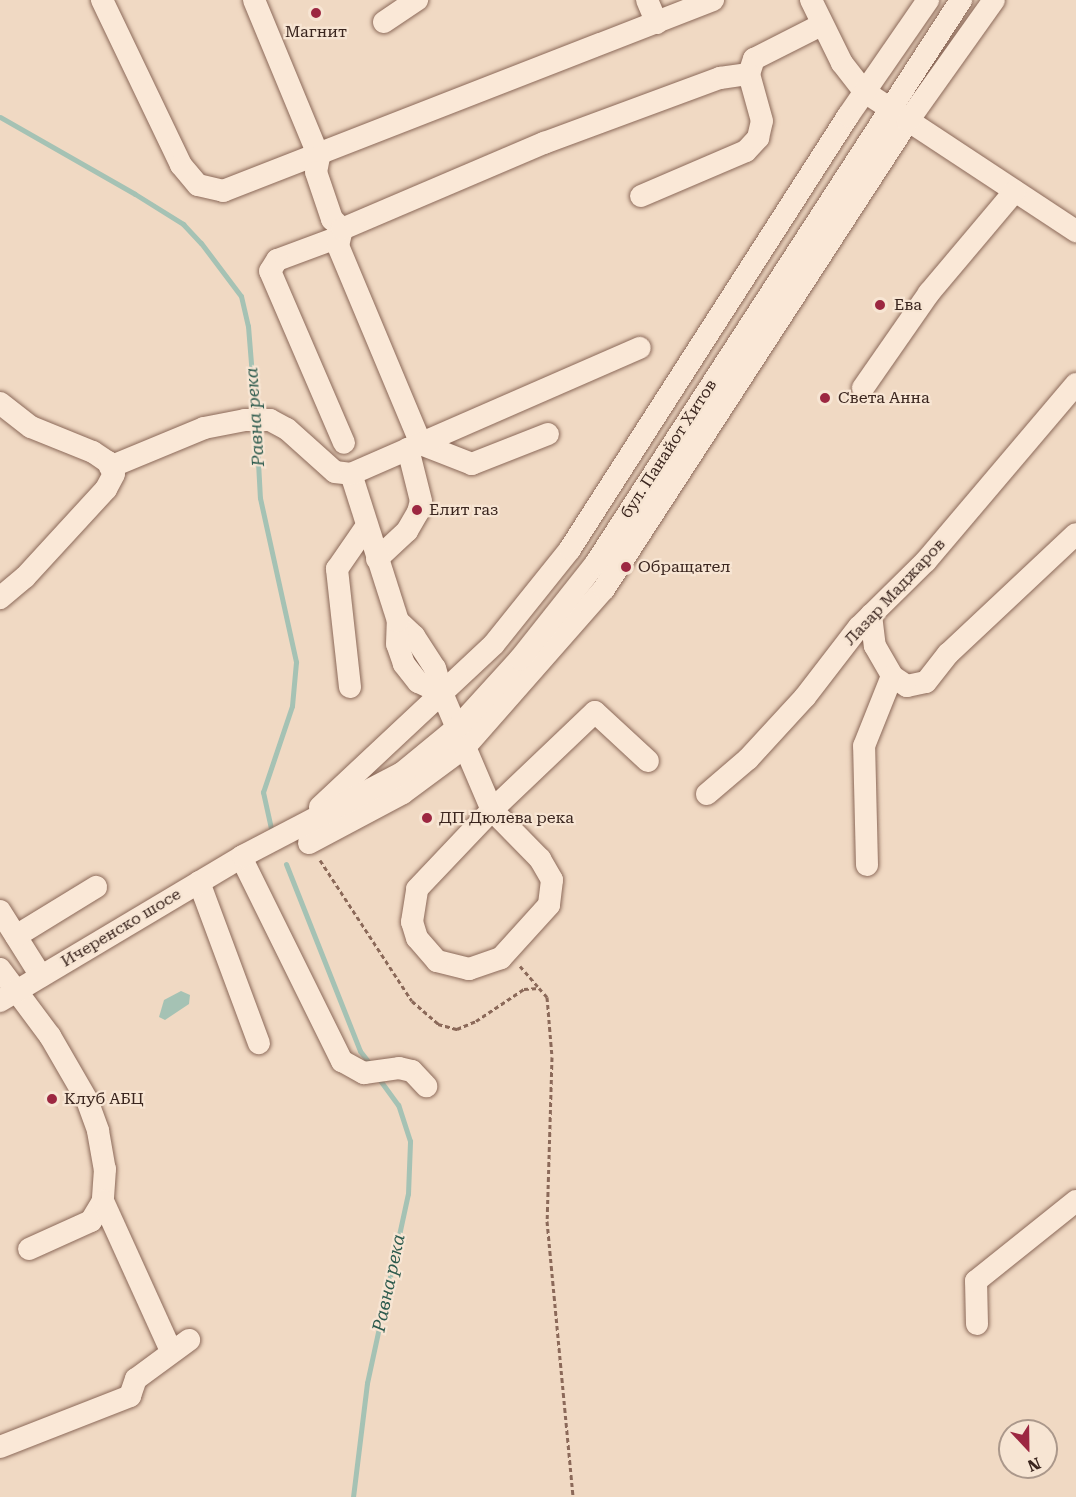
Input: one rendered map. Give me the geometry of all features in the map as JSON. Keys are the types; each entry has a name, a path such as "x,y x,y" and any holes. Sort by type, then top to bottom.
{"street":[{"path":"102,0 181,165 198,185 223,191 319,157 713,0"},
{"path":"254,0 319,157 316,172 332,219 340,233 338,246 414,447 421,501 418,512 407,531 377,558"},
{"path":"384,22 417,0"},
{"path":"647,0 657,23"},
{"path":"811,0 821,25 854,81 866,92 1076,231"},
{"name":"бул. Панайот Хитов","path":"305,833 442,693 494,644 570,549 928,0"},
{"name":"бул. Панайот Хитов","path":"242,856 305,833 462,737 596,563 888,108 961,0"},
{"path":"462,737 604,588 908,121 994,0"},
{"path":"641,196 727,161 758,138 762,122 749,74 754,59 766,49 821,25"},
{"path":"344,443 270,271 277,260 544,143 720,78 749,74"},
{"path":"863,388 929,293 1015,191"},
{"path":"110,467 165,441 245,420 268,420 287,429 335,472 351,474 640,348"},
{"name":"Лазар Маджаров","path":"706,794 748,759 871,615 926,561 1076,384"},
{"path":"0,404 31,427 93,452 110,467 114,474 106,489 0,598"},
{"path":"414,447 462,463 472,464 548,434"},
{"path":"351,474 366,527 398,621 414,636 430,660 492,810 540,859 552,880 549,904 507,951 486,966 452,968 425,951 412,922 417,889 427,875 492,810 595,712 648,761"},
{"path":"350,687 337,569 366,527"},
{"path":"871,615 875,646 892,676 907,686 926,682 948,654 1076,534"},
{"path":"867,865 864,746 892,676"},
{"path":"242,856 342,1061 364,1073 399,1068 412,1071 426,1086"},
{"name":"Ичеренско шосе","path":"8,996 242,856"},
{"path":"199,882 259,1043"},
{"path":"16,936 96,887"},
{"path":"0,911 41,976"},
{"path":"0,969 8,996 50,1036 87,1100 103,1159 103,1201 180,1345 136,1379 130,1396 0,1447"},
{"path":"29,1249 90,1221 103,1201"},
{"path":"976,1324 976,1281 1076,1201"}],"path":[{"path":"305,833 412,1001 438,1024 457,1029 476,1021 524,989 539,988"},
{"path":"507,951 547,997 549,1016 547,1221 573,1497"}],"shaded area":[{"path":"181,991 190,995 189,1004 165,1020 159,1017 164,1000"}],"waterway":[{"name":"Равна река","path":"0,117 183,224 201,243 241,296 248,326 255,413"},
{"name":"Равна река","path":"256,425 260,498 296,662 292,706 263,792 272,833"},
{"name":"Равна река","path":"286,864 360,1051 371,1065"},
{"name":"Равна река","path":"353,1497 367,1383 408,1194 410,1141 398,1105 378,1077"}],"place":[{"name":"Магнит","path":"316,13"},
{"name":"Ева","path":"880,305"},
{"name":"Света Анна","path":"825,398"},
{"name":"Елит газ","path":"417,510"},
{"name":"Обращател","path":"626,567"},
{"name":"ДП Дюлева река","path":"427,818"},
{"name":"Клуб АБЦ","path":"52,1099"}]}
